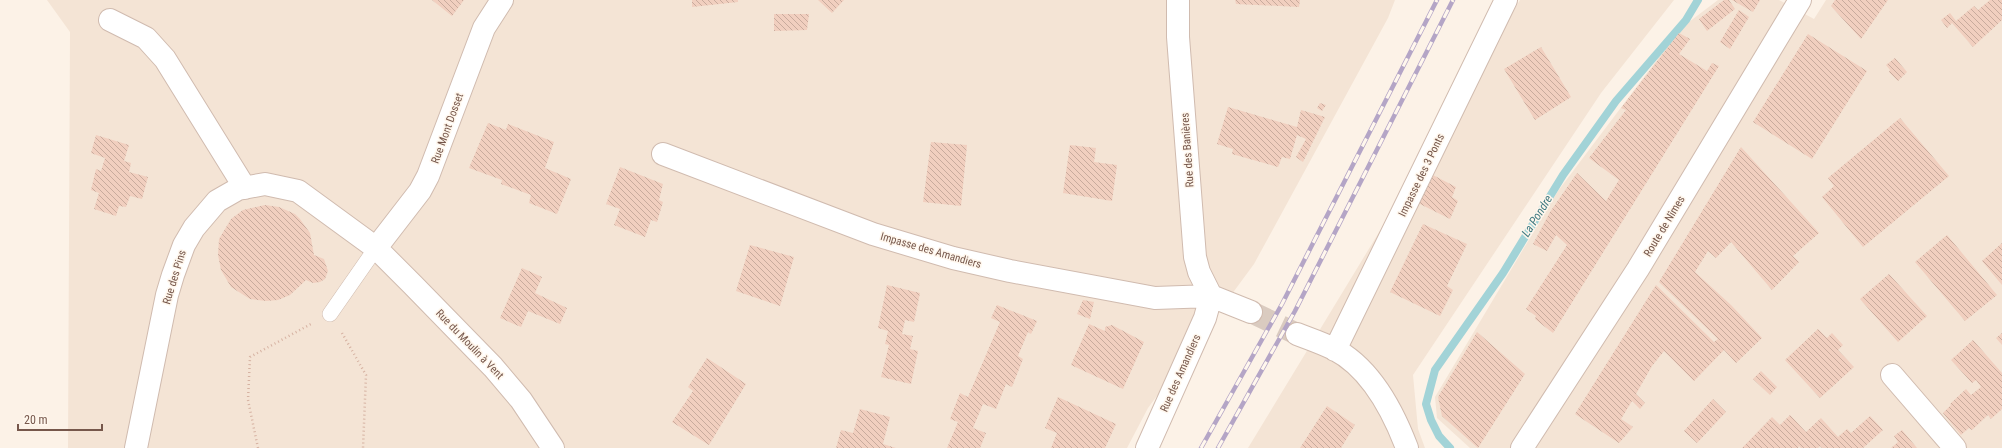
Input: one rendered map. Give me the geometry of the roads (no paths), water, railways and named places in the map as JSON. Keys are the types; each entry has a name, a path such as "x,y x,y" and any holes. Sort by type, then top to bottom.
{"street":[{"name":"Rue Mont Dosset","path":"376,248 420,191 428,176 484,28 502,0"},
{"name":"Rue des Banières","path":"1178,0 1179,45 1195,257 1199,272 1211,296"},
{"name":"Impasse des 3 Ponts","path":"1335,350 1506,0"},
{"name":"Route de Nîmes","path":"1522,448 1638,269 1800,0"},
{"path":"110,20 146,38 165,59 245,188"},
{"name":"Impasse des Amandiers","path":"663,154 873,234 953,258 1010,271 1155,298 1211,296"},
{"name":"Rue des Pins","path":"136,448 167,295 173,275 184,246 194,228 217,201 238,190 265,184 298,191 376,248"},
{"name":"Rue du Moulin à Vent","path":"376,248 493,367 521,400 553,448"},
{"path":"1211,296 1251,312"},
{"name":"Rue des Amandiers","path":"1147,448 1204,318 1211,296"},
{"path":"1298,334 1335,350 1354,363 1379,392 1396,421 1407,448"},
{"path":"1892,375 1955,448"}],"lane":[{"path":"330,314 376,248"}],"waterway":[{"name":"La Pondre","path":"1450,448 1439,436 1431,420 1426,404 1435,370 1503,273 1563,175 1616,101 1686,20 1698,0"}],"tunnel":[{"path":"1251,312 1297,334"}],"railway":[{"path":"1201,448 1282,304 1437,0"},
{"path":"1218,448 1295,311 1453,0"}]}
